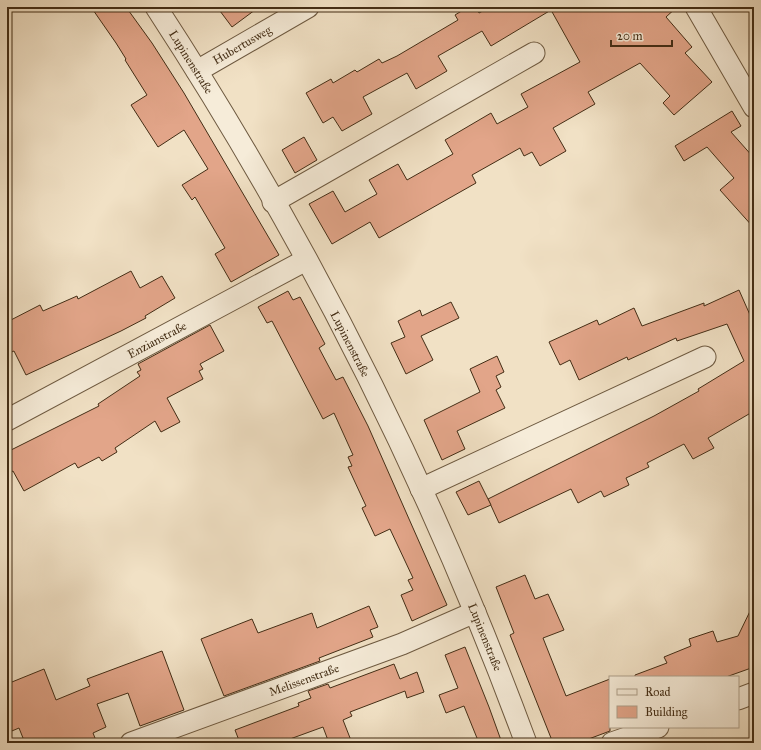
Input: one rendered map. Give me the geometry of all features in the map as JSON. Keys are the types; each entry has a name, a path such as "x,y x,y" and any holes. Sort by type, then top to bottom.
{"street":[{"name":"Lupinenstraße","path":"156,7 198,71 306,260 387,416 475,612 526,743"},
{"name":"Hubertusweg","path":"198,71 308,7"},
{"path":"696,7 754,107"},
{"path":"273,202 534,53"},
{"name":"Enzianstraße","path":"7,420 306,260"},
{"path":"421,489 705,357"},
{"name":"Melissenstraße","path":"131,743 402,644 475,612"},
{"path":"739,699 754,693"},
{"path":"612,743 655,728"}],"building":[{"path":"91,7 126,7 152,43 184,93 279,255 231,282 215,254 225,248 195,197 192,200 182,185 208,169 184,130 158,147 131,105 147,95 116,43"},
{"path":"217,7 259,7 232,27"},
{"path":"468,7 476,7 479,13 490,7 677,7 666,17 692,47 685,53 712,82 674,115 663,103 670,96 640,63 588,92 595,104 553,128 566,151 540,166 532,152 524,156 520,148 472,175 476,183 379,238 370,222 332,244 309,204 333,191 345,212 377,194 369,180 398,164 407,180 453,154 445,140 491,113 497,124 528,107 521,94 580,62 551,10 491,46 482,31 438,56 447,71 416,89 407,73 363,97 372,114 342,131 333,117 323,123 306,93 331,79 333,83 355,70 357,72 379,59 382,63 397,56 458,20 455,15"},
{"path":"732,111 741,126 731,132 754,158 754,228 720,190 734,178 707,147 684,161 675,146"},
{"path":"304,137 317,160 295,173 282,150"},
{"path":"131,271 140,288 162,276 175,298 145,316 146,318 121,331 26,375 14,351 7,354 7,322 40,305 43,311 77,296 78,299"},
{"path":"739,290 754,324 754,411 708,438 714,448 693,459 684,444 647,463 649,467 626,478 629,485 604,497 601,491 578,503 571,489 499,523 488,499 654,416 699,391 698,389 744,361 727,324 677,341 676,338 628,360 627,357 579,380 570,360 560,365 549,342 597,320 599,325 634,308 642,326 704,303 704,306"},
{"path":"288,291 293,300 300,297 325,344 319,348 336,380 343,377 368,426 447,605 412,621 401,595 413,590 408,580 413,578 390,529 375,536 362,508 366,506 348,467 352,466 348,457 353,455 334,413 323,419 272,321 267,323 258,307"},
{"path":"451,302 459,318 421,336 433,360 406,374 391,343 405,337 398,321 420,310 422,316"},
{"path":"210,325 224,351 200,364 203,369 199,371 203,379 167,398 180,422 161,432 155,421 115,448 117,452 102,461 99,457 78,468 75,463 24,491 13,471 7,474 7,452 99,406 98,404 140,376 137,372 141,370 138,364"},
{"path":"497,356 504,372 496,376 501,387 496,390 505,408 457,431 465,449 442,460 424,420 480,392 470,369"},
{"path":"479,481 491,505 468,515 456,492"},
{"path":"525,575 535,599 548,594 564,630 543,638 566,696 609,679 610,731 578,743 553,743 510,635 514,633 496,587"},
{"path":"754,603 754,667 729,676 635,676 667,663 664,657 691,646 689,639 713,631 717,642 738,636"},
{"path":"369,606 378,627 370,630 373,637 319,658 320,661 224,696 201,639 252,619 258,633 312,613 317,628"},
{"path":"465,647 502,743 479,743 464,706 446,713 439,695 458,688 445,655"},
{"path":"162,651 184,710 140,726 128,693 97,704 106,727 93,733 97,743 25,743 19,728 7,733 7,684 44,669 56,700 90,686 87,679"},
{"path":"394,664 400,679 417,672 424,692 407,698 405,691 350,712 352,716 343,720 352,743 329,743 323,727 279,743 240,743 235,730 299,706 298,703 311,698 308,691 328,684 330,688"}]}
